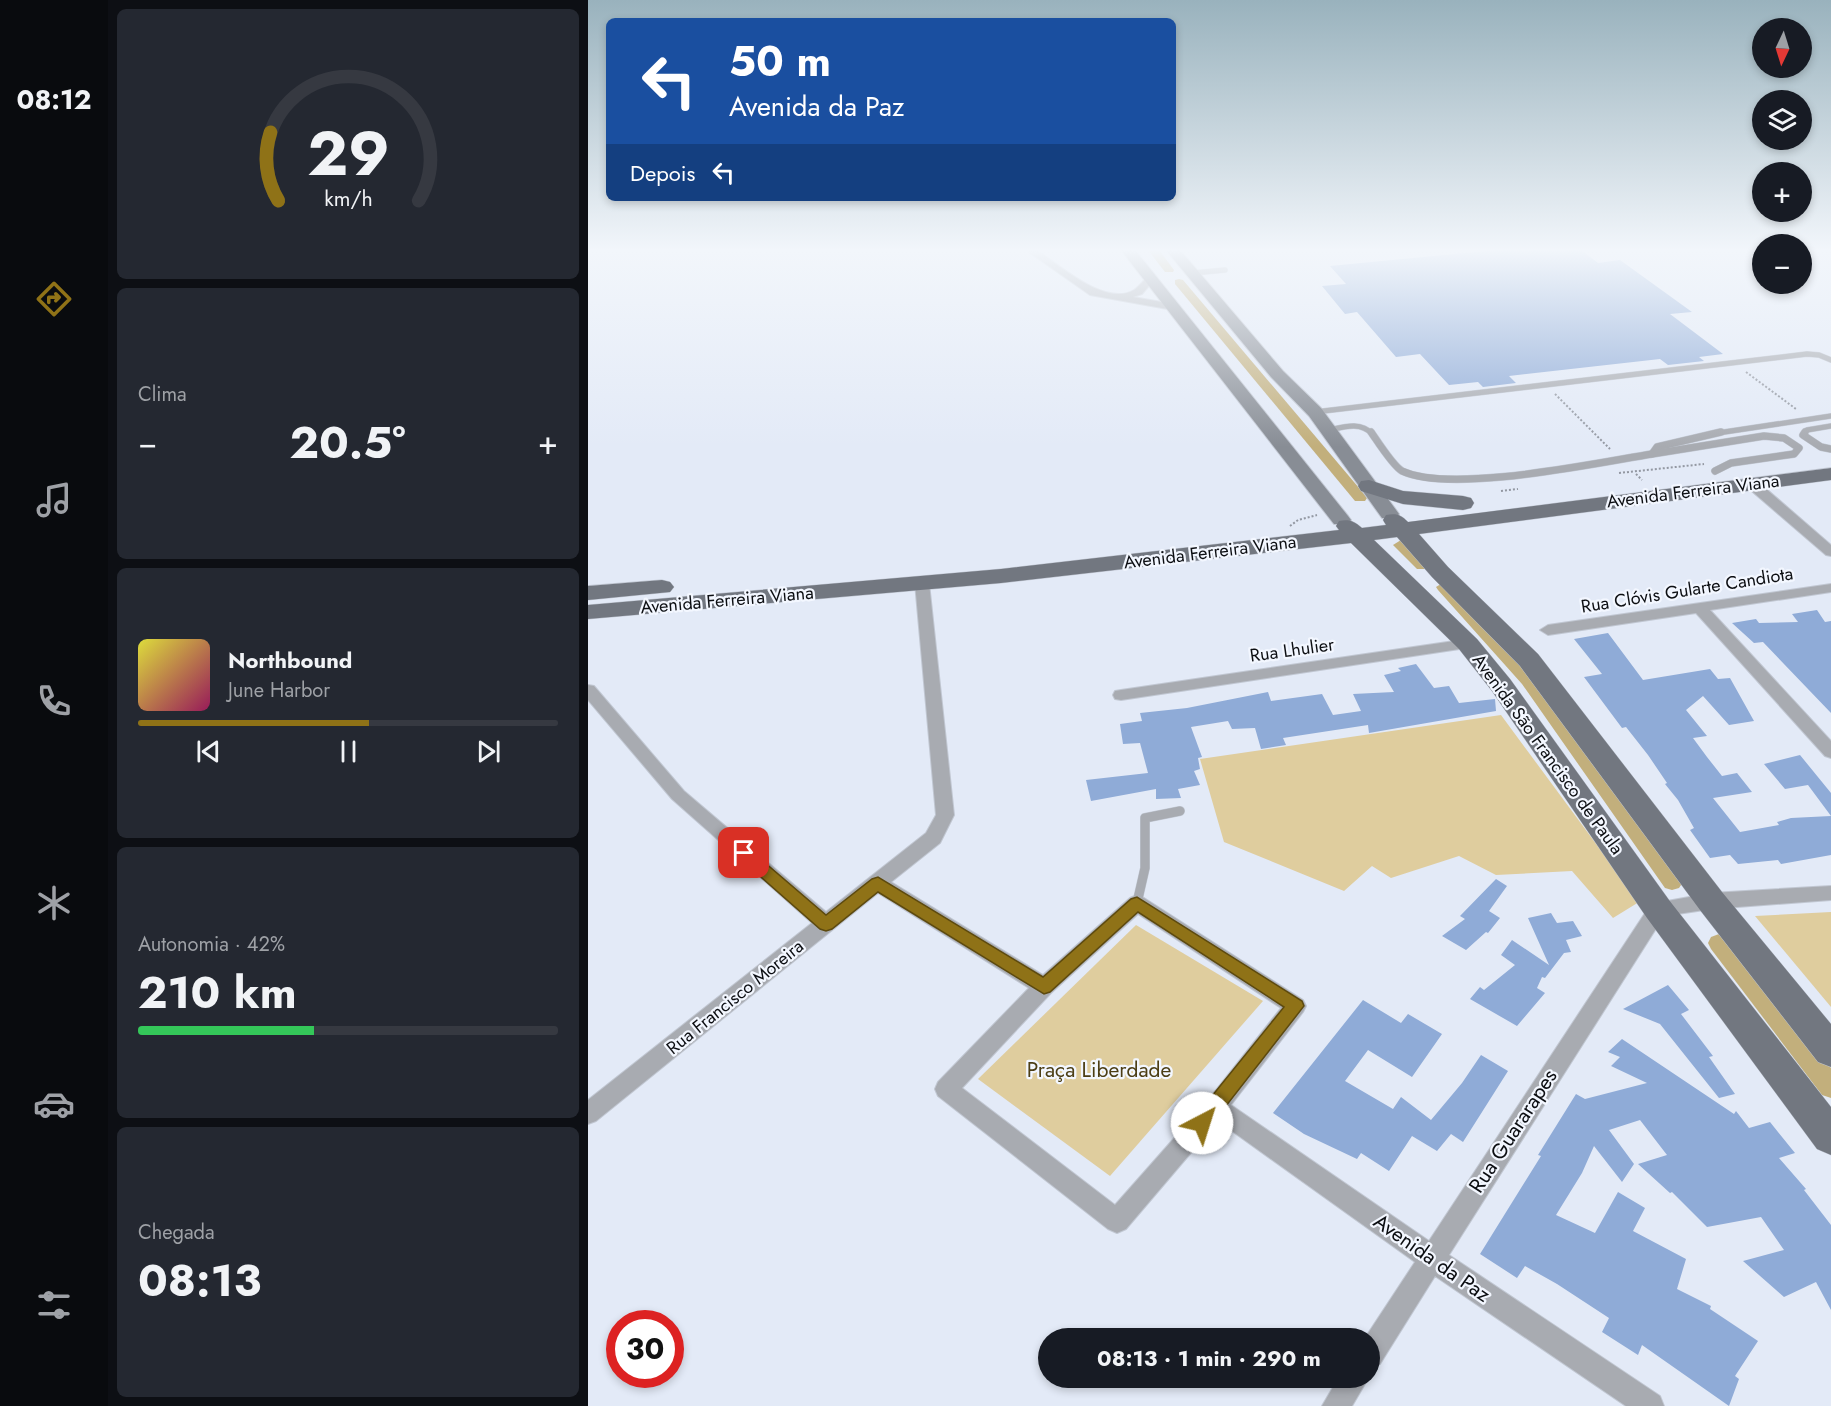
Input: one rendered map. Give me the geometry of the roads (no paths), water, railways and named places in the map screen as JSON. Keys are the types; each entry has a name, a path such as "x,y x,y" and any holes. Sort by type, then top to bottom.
{"main road":[{"name":"Avenida Ferreira Viana","path":"1395,522 1463,504 1831,456"},
{"name":"Avenida Ferreira Viana","path":"588,593 980,561 1343,522 1395,522 1831,474"},
{"path":"1369,486 1404,500 1463,504"},
{"name":"Avenida Ferreira Viana","path":"588,612 922,583 1343,522"},
{"name":"Avenida São Francisco de Paula","path":"1343,522 1468,644 1501,685 1658,909 1831,1137"},
{"name":"Avenida São Francisco de Paula","path":"1395,522 1442,574 1529,660 1711,901 1831,1051"},
{"path":"1403,580 1442,574"}],"street":[{"name":"Avenida São Francisco de Paula","path":"1180,316 1343,522"},
{"name":"Avenida São Francisco de Paula","path":"1215,316 1315,412 1395,522"},
{"path":"1752,484 1831,552"},
{"name":"Rua Francisco Moreira","path":"588,1114 933,838 945,815 922,583"},
{"name":"Rua Clóvis Gularte Candiota","path":"1548,630 1831,588"},
{"path":"1700,608 1831,752"},
{"name":"Rua Lhulier","path":"1121,695 1468,644"},
{"path":"588,690 678,795 826,924"},
{"path":"878,884 1044,987"},
{"path":"1658,909 1711,901 1831,893"},
{"path":"1137,903 1296,1006 1216,1107 1118,1221 946,1089 1044,987 1137,903"},
{"name":"Rua Guararapes","path":"1380,1338 1430,1257 1658,909"},
{"name":"Avenida da Paz","path":"1216,1107 1430,1257 1650,1406"},
{"path":"1336,1406 1348,1388"}],"lane":[{"path":"1315,412 1807,354 1819,355 1831,360"},
{"path":"1652,454 1658,447 1709,434 1831,416"},
{"path":"1329,429 1353,425 1369,430 1400,470 1433,480 1482,477 1764,436 1784,438 1799,448 1794,454 1731,463 1715,471"},
{"path":"1831,426 1807,429 1803,435 1821,447 1831,449"},
{"path":"1137,903 1145,868 1144,818 1180,811"}],"waterway":[{"path":"1207,316 1360,498"},
{"path":"1401,545 1423,566"},
{"path":"1444,587 1528,680 1672,882"},
{"path":"1719,943 1831,1087"}],"park label":[{"name":"Praça Liberdade","path":"1099,1070"}]}
